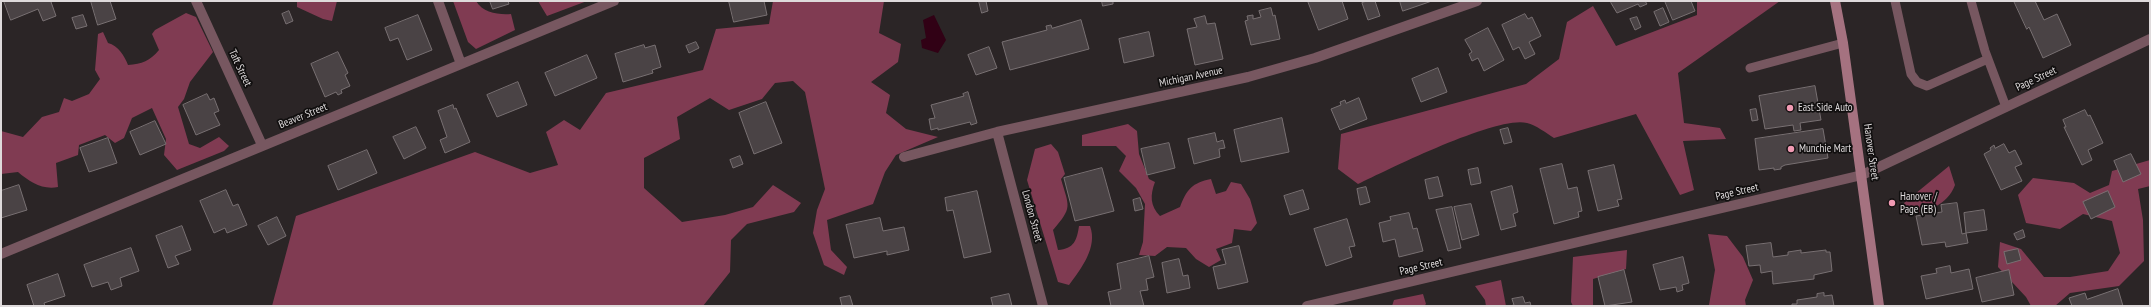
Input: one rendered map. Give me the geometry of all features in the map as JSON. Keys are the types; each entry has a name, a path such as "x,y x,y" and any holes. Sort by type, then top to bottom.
{"main road":[{"name":"Hanover Street","path":"1835,1 1843,43 1879,306"}],"street":[{"name":"Taft Street","path":"196,1 262,145"},
{"path":"438,1 461,64"},
{"name":"Beaver Street","path":"1,254 614,1"},
{"name":"Michigan Avenue","path":"904,157 997,132 1248,77 1315,58 1461,4 1477,1"},
{"name":"Page Street","path":"1307,306 1862,175 2150,39"},
{"name":"London Street","path":"997,132 1043,306"}],"lane":[{"path":"1895,1 1911,74 1917,82 1927,86 1988,59"},
{"path":"1971,1 1976,25 2006,107"},
{"path":"1750,68 1843,43"}],"shaded area":[{"path":"297,1 337,1 332,21 323,19 297,7"},
{"path":"453,1 476,1 487,11 501,14 511,14 515,30 476,49 468,42"},
{"path":"538,1 587,1 547,16"},
{"path":"773,1 884,1 879,33 901,44 898,62 871,82 890,95 886,113 906,129 938,137 896,155 885,172 873,204 827,220 831,250 847,267 844,275 824,265 813,233 817,210 825,189 805,92 793,81 775,83 762,99 729,110 710,98 677,117 680,139 644,158 644,188 682,222 725,215 753,207 773,185 801,203 794,212 747,224 731,240 730,272 703,306 272,306 296,216 475,152 530,173 558,165 546,132 564,120 580,130 606,93 703,70 716,29 769,24"},
{"path":"1697,1 1780,1 1678,73 1684,123 1720,128 1726,139 1683,141 1694,190 1680,195 1636,114 1554,138 1537,127 1527,123 1513,123 1493,127 1443,145 1358,184 1338,169 1341,134 1526,84 1559,59 1567,22 1593,6 1616,46 1697,15"},
{"path":"186,13 196,17 213,52 190,82 184,99 178,107 189,144 200,148 219,137 229,146 224,151 177,170 164,155 166,139 152,108 132,118 124,138 115,143 105,135 79,145 78,155 56,163 58,187 52,188 41,186 27,179 18,172 1,174 1,131 23,137 42,117 59,112 64,98 72,101 89,94 100,79 95,70 98,34 103,32 108,43 112,44 118,49 128,65 137,64 149,59 159,50 152,34 155,30"},
{"path":"934,15 946,40 938,53 922,48 921,40 926,38 923,20"},
{"path":"1128,124 1137,131 1139,154 1149,179 1155,182 1152,191 1152,200 1154,208 1160,216 1180,207 1188,191 1195,185 1204,181 1211,179 1216,194 1226,191 1231,182 1241,184 1250,199 1257,223 1251,231 1234,229 1232,243 1216,249 1221,260 1209,267 1196,259 1186,248 1167,247 1155,256 1139,255 1143,242 1145,204 1136,188 1119,171 1126,156 1116,146 1082,146 1082,135"},
{"path":"1051,144 1058,152 1065,174 1061,179 1068,206 1064,216 1053,230 1058,250 1068,248 1074,243 1079,226 1090,226 1092,234 1092,242 1087,257 1069,285 1058,282 1027,180 1035,149"},
{"path":"2150,160 2150,186 2138,189 2143,220 2144,261 2119,286 2070,293 2055,306 2031,306 2026,297 1998,267 2000,242 2021,249 2044,277 2070,277 2108,271 2120,253 2112,221 2083,214 2060,229 2026,223 2018,195 2033,178 2074,183 2090,193 2109,185 2112,171"},
{"path":"1949,166 1955,185 1947,198 1942,203 1929,209 1906,215 1904,203"},
{"path":"1708,234 1727,236 1743,257 1753,280 1745,300 1746,306 1704,306 1709,305 1715,270"},
{"path":"1627,250 1626,269 1593,279 1593,306 1573,306 1571,302 1573,257"},
{"path":"1501,280 1506,306 1486,306 1485,300 1475,286"},
{"path":"1423,294 1426,304 1424,306 1392,306 1394,300"}],"building":[{"path":"4,1 54,1 51,2 56,16 43,21 38,9 11,20"},
{"path":"91,1 110,1 116,19 98,25"},
{"path":"490,1 508,1 509,4 493,9"},
{"path":"729,1 764,1 767,15 734,22"},
{"path":"979,1 986,1 988,11 982,13"},
{"path":"1102,1 1113,1 1113,4 1103,6"},
{"path":"1308,1 1342,1 1348,19 1319,30"},
{"path":"1367,1 1375,1 1380,16 1368,20 1362,3"},
{"path":"1400,1 1432,1 1403,11"},
{"path":"1612,1 1645,1 1647,4 1640,7 1638,4 1617,13 1611,3"},
{"path":"1665,1 1691,1 1695,11 1673,20"},
{"path":"2014,1 2035,1 2044,20 2057,14 2071,45 2043,58 2029,27 2027,29"},
{"path":"1271,8 1273,16 1275,15 1280,39 1251,45 1245,21 1248,20 1247,16 1253,15 1253,19 1261,17 1259,11"},
{"path":"1663,8 1669,22 1660,26 1654,12"},
{"path":"289,11 293,21 286,24 282,14"},
{"path":"1525,14 1528,19 1532,17 1541,36 1529,42 1535,54 1525,59 1519,47 1513,50 1502,25"},
{"path":"83,15 87,26 76,29 72,18"},
{"path":"418,15 432,50 407,60 398,38 390,41 385,28"},
{"path":"1205,16 1207,24 1215,23 1223,59 1195,65 1187,29 1197,27 1194,19"},
{"path":"1637,17 1641,27 1635,30 1630,19"},
{"path":"1081,20 1089,49 1010,70 1002,42 1047,30 1046,26 1051,25 1052,28"},
{"path":"1488,28 1504,60 1484,71 1478,58 1472,61 1469,54 1472,52 1465,40"},
{"path":"1149,32 1154,56 1124,63 1119,39"},
{"path":"696,42 699,48 689,53 686,46"},
{"path":"644,45 645,48 655,45 661,67 652,70 653,73 623,82 615,54"},
{"path":"989,47 997,68 976,75 968,55"},
{"path":"338,52 348,73 345,75 350,86 341,90 342,93 338,95 336,92 325,97 311,64"},
{"path":"587,55 597,78 555,96 545,73"},
{"path":"1438,68 1447,92 1421,102 1412,79"},
{"path":"518,82 527,105 497,117 487,95"},
{"name":"East Side Auto","path":"1815,86 1821,120 1800,123 1801,130 1794,131 1793,125 1765,129 1759,96"},
{"path":"968,92 977,123 971,125 970,122 938,130 938,128 931,130 929,119 935,118 931,105 964,96 963,94"},
{"path":"207,94 210,100 214,98 219,111 214,113 220,125 196,135 183,105"},
{"path":"1359,98 1367,119 1340,130 1331,109 1341,105 1340,102 1345,100 1346,103"},
{"path":"766,102 782,143 754,154 739,113"},
{"path":"453,105 454,109 456,108 470,142 445,153 440,140 447,137 438,111"},
{"path":"1756,109 1758,120 1752,121 1750,110"},
{"path":"2085,110 2088,116 2090,115 2103,143 2088,150 2092,160 2082,165 2064,127 2066,127 2063,120"},
{"path":"1282,118 1289,152 1241,162 1234,130"},
{"path":"155,121 166,144 140,155 130,132"},
{"path":"416,127 426,148 404,159 393,137"},
{"path":"1508,128 1512,142 1504,144 1500,130"},
{"name":"Munchie Mart","path":"1823,129 1828,158 1785,165 1781,167 1781,169 1774,170 1774,168 1759,170 1755,139"},
{"path":"1215,133 1217,142 1223,140 1225,148 1219,149 1220,157 1194,164 1188,139"},
{"path":"108,138 117,163 89,172 80,148"},
{"path":"1169,143 1175,168 1147,175 1141,149"},
{"path":"2004,144 2009,153 2015,150 2022,164 2015,167 2022,181 2001,190 1984,154 1991,150 1990,148 1994,145 1995,148"},
{"path":"367,150 377,173 338,190 328,166"},
{"path":"2131,154 2141,174 2123,182 2114,161"},
{"path":"740,156 743,164 733,168 730,160"},
{"path":"1562,164 1568,189 1577,187 1582,211 1578,212 1579,217 1554,224 1540,169"},
{"path":"1614,165 1622,199 1617,200 1619,206 1598,211 1588,171"},
{"path":"1102,168 1114,211 1075,221 1064,178"},
{"path":"1478,168 1481,183 1471,185 1468,170"},
{"path":"1438,177 1443,196 1429,199 1425,180"},
{"path":"19,185 27,210 1,218 1,191"},
{"path":"1512,186 1518,212 1513,214 1516,226 1501,230 1491,192"},
{"path":"1366,187 1370,202 1360,205 1357,189"},
{"path":"226,190 233,206 238,204 247,225 227,233 225,228 214,233 200,201"},
{"path":"1303,190 1309,209 1290,215 1284,196"},
{"path":"977,191 991,252 964,258 953,210 947,211 945,198"},
{"path":"2108,191 2115,207 2091,219 2083,202"},
{"path":"1140,198 1143,209 1135,211 1133,200"},
{"path":"1957,203 1962,234 1966,233 1968,243 1946,247 1945,242 1922,245 1916,216 1942,212 1941,205"},
{"path":"1471,204 1479,235 1462,240 1454,207"},
{"path":"1452,207 1461,248 1448,251 1436,210"},
{"path":"1984,210 1987,230 1966,233 1964,213"},
{"path":"1409,213 1413,229 1417,228 1423,251 1399,257 1395,239 1383,242 1379,223 1391,220 1390,217"},
{"path":"277,217 286,236 268,245 258,226"},
{"path":"880,218 883,231 904,227 909,250 887,255 887,251 854,258 846,225"},
{"path":"1347,219 1355,246 1349,247 1352,257 1326,266 1314,229"},
{"path":"182,226 191,250 175,256 179,264 168,268 156,236"},
{"path":"2023,230 2025,237 2017,240 2014,234"},
{"path":"1771,243 1773,257 1788,255 1788,252 1801,250 1801,253 1826,250 1826,252 1830,252 1832,271 1814,275 1814,279 1773,284 1772,271 1761,273 1760,265 1749,266 1746,246"},
{"path":"1239,246 1248,282 1218,289 1213,267 1226,264 1222,250"},
{"path":"131,248 139,271 120,278 122,286 111,290 108,282 92,287 84,265"},
{"path":"2018,249 2021,260 2007,264 2004,252"},
{"path":"1149,256 1154,277 1146,279 1148,290 1140,291 1144,306 1111,306 1108,292 1121,289 1117,264"},
{"path":"1683,257 1689,283 1682,285 1683,290 1677,292 1676,287 1660,290 1653,265"},
{"path":"1179,259 1183,276 1188,275 1190,288 1167,293 1162,263"},
{"path":"1950,266 1951,273 1969,269 1973,289 1926,299 1921,276 1937,273 1936,269"},
{"path":"1624,270 1632,302 1605,306 1598,277"},
{"path":"2009,270 2014,295 1982,302 1976,278"},
{"path":"58,274 65,296 44,303 45,306 34,306 27,285"},
{"path":"2118,289 2123,306 2072,306 2069,298 2085,293 2087,299"},
{"path":"1824,293 1824,296 1832,295 1834,306 1792,306 1792,304 1797,304 1797,300 1817,297 1817,294"},
{"path":"1009,294 1012,306 993,306 991,298"},
{"path":"850,296 853,306 842,306 840,298"},
{"path":"1523,297 1525,303 1530,302 1531,306 1509,306 1514,305 1512,299"}],"place":[{"name":"East Side Auto","path":"1790,108"},
{"name":"Munchie Mart","path":"1791,149"},
{"name":"Hanover / Page (EB)","path":"1892,203"}]}
